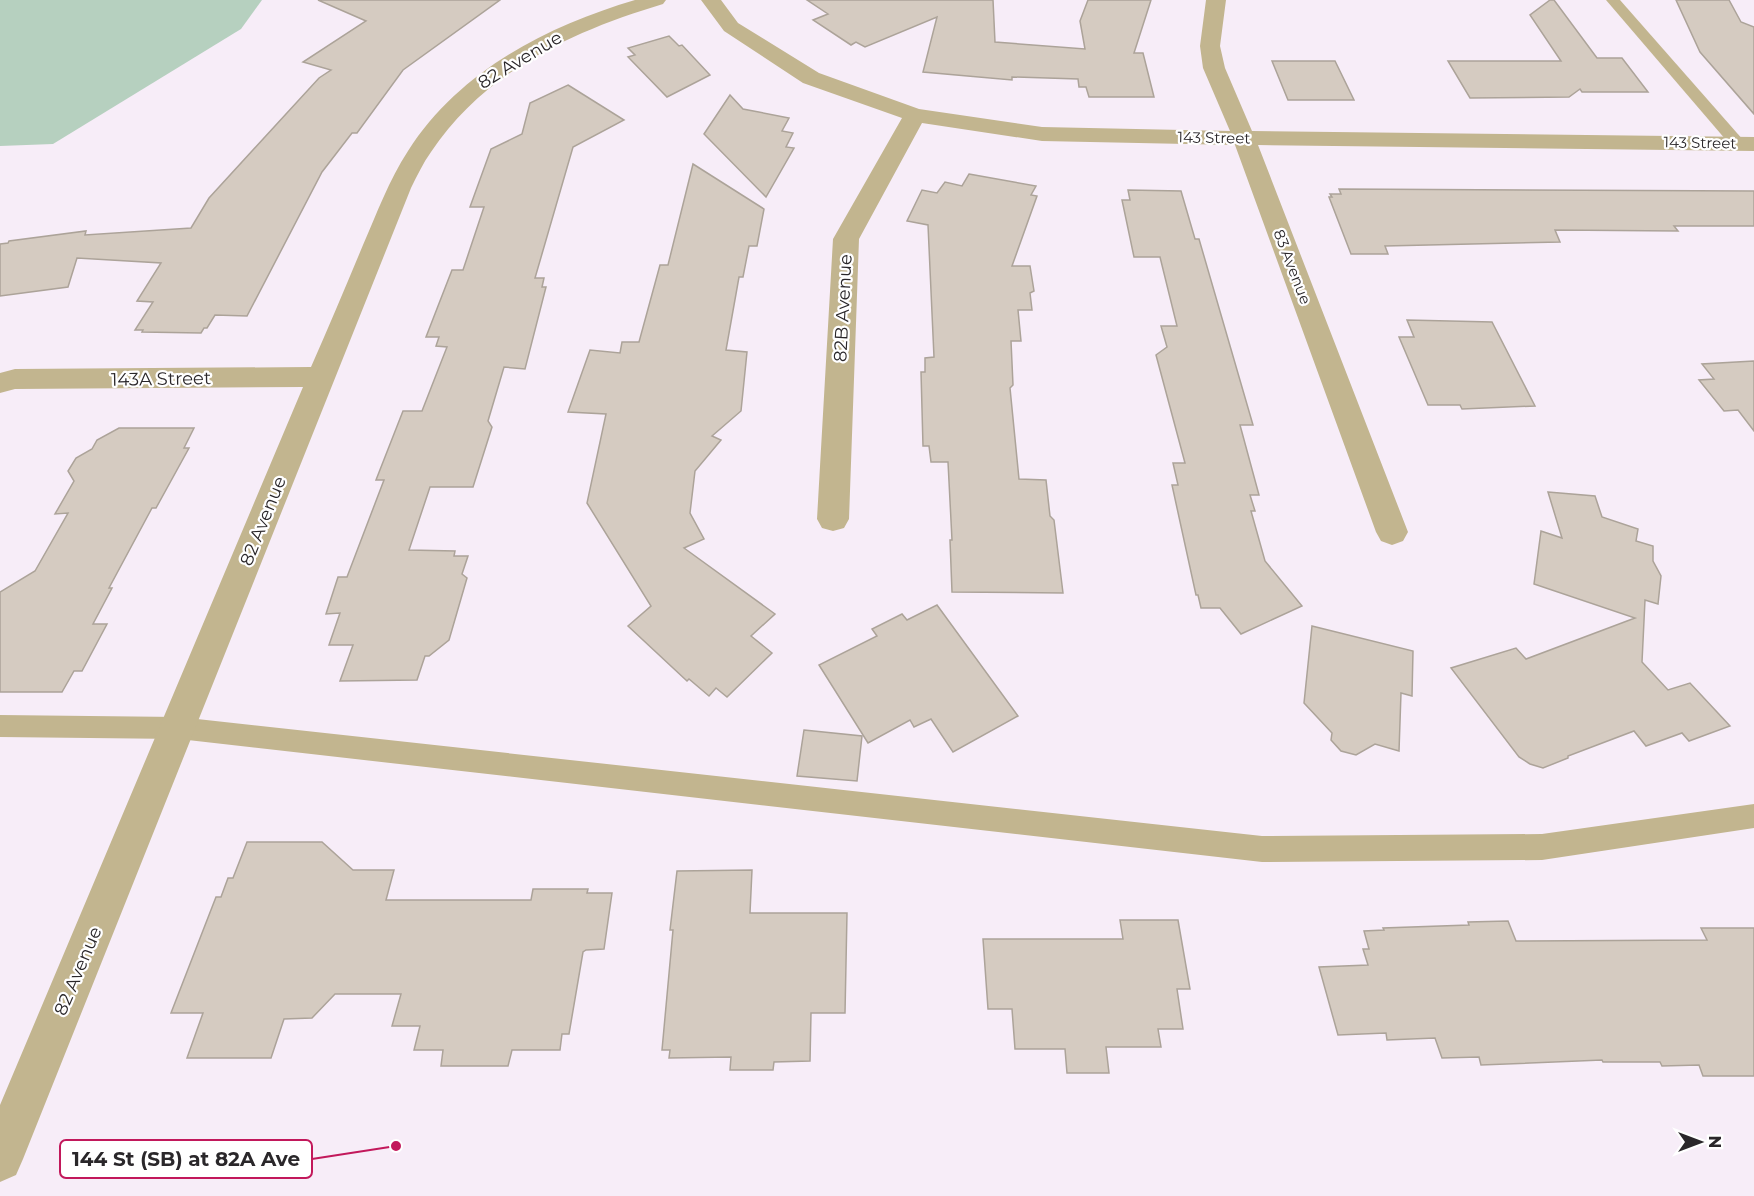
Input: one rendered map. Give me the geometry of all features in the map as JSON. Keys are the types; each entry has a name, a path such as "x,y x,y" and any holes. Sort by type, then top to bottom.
{"street":[{"name":"82 Avenue","path":"0,1159 407,172 427,138 453,107 482,81 542,43 601,16 656,0"},
{"name":"143 Street","path":"711,0 731,27 811,78 915,115 1042,134 1746,144"},
{"name":"83 Avenue","path":"1216,0 1210,57 1244,138 1392,532"},
{"name":"82B Avenue","path":"833,519 846,239 915,115"},
{"name":"143A Street","path":"0,383 15,379 322,377"}],"lane":[{"path":"1613,0 1746,144"},
{"path":"0,726 179,728 1262,849 1542,847 1754,816"}],"green space":[{"path":"0,0 262,0 241,29 53,144 0,146"}],"building":[{"path":"318,0 500,0 403,70 357,133 352,133 322,172 247,316 215,315 201,333 135,330 153,302 137,301 161,263 77,258 68,287 0,296 0,244 86,231 85,235 191,228 209,198 319,78 331,70 303,62 366,21"},
{"path":"807,0 993,0 995,42 1085,49 1080,21 1088,0 1151,0 1134,53 1143,53 1154,97 1089,97 1086,87 1079,87 1078,79 1012,77 1012,80 923,72 937,17 865,47 856,42 851,45 813,20 828,14"},
{"path":"1550,0 1554,0 1597,58 1622,58 1648,92 1582,92 1580,89 1569,97 1470,98 1448,61 1561,61 1530,15"},
{"path":"1676,0 1729,0 1741,22 1754,27 1754,114 1700,52"},
{"path":"669,36 679,46 682,45 710,75 667,97 628,57 635,55 628,48"},
{"path":"1272,61 1335,61 1354,100 1288,100"},
{"path":"568,85 624,120 573,147 535,278 544,278 542,287 546,287 525,369 504,367 488,421 492,427 473,487 430,487 409,550 455,551 454,556 468,556 462,574 467,578 449,640 429,656 425,656 417,680 340,681 353,645 329,645 340,613 326,614 338,577 347,577 384,480 376,480 403,411 422,411 447,347 436,346 439,337 426,337 452,270 463,270 484,207 470,207 491,149 522,134 530,103"},
{"path":"730,95 743,109 789,118 782,131 793,133 786,147 794,148 766,197 704,134"},
{"path":"693,164 764,209 757,246 749,246 743,277 739,277 726,350 747,352 741,411 712,436 721,440 695,471 690,513 704,539 684,548 775,614 751,636 772,653 727,697 716,688 709,696 689,679 687,681 628,626 651,606 587,503 606,414 568,412 590,350 620,353 622,342 639,342 660,265 668,265"},
{"path":"969,174 1036,186 1031,195 1037,196 1012,266 1030,266 1034,291 1030,293 1032,310 1018,310 1021,341 1011,341 1013,385 1010,388 1019,479 1046,480 1050,516 1054,520 1063,593 952,592 948,462 931,462 929,446 923,446 921,372 925,372 925,358 934,357 928,225 907,221 922,190 937,193 945,182 962,186"},
{"path":"1339,189 1754,191 1754,226 1674,226 1678,231 1555,230 1560,242 1385,246 1388,254 1351,254 1329,197 1332,197 1330,194 1341,194"},
{"path":"1128,190 1181,191 1195,239 1199,239 1253,425 1240,425 1259,495 1250,495 1255,511 1251,511 1265,561 1302,606 1241,634 1220,608 1201,608 1198,595 1196,595 1172,485 1178,485 1173,463 1185,463 1156,355 1167,347 1161,326 1177,326 1160,257 1134,257 1122,200 1130,200"},
{"path":"1407,320 1492,322 1535,406 1462,409 1460,405 1428,405 1399,337 1414,337"},
{"path":"1754,361 1754,431 1738,410 1724,411 1699,380 1714,379 1702,364"},
{"path":"119,428 194,428 184,448 189,448 156,508 152,508 109,588 112,588 93,624 107,624 82,671 74,671 62,692 0,692 0,592 35,571 68,513 55,514 74,481 68,471 76,458 92,449 97,440"},
{"path":"1548,492 1595,496 1602,517 1638,529 1636,541 1653,546 1653,561 1661,576 1658,604 1645,600 1642,662 1668,690 1690,683 1730,726 1689,741 1682,733 1646,746 1634,731 1543,768 1519,757 1451,668 1516,648 1526,659 1635,618 1534,584 1541,531 1562,538"},
{"path":"937,605 1018,716 953,752 931,719 914,727 910,720 868,743 819,665 877,636 872,629 902,614 907,620"},
{"path":"1312,626 1413,651 1412,696 1401,693 1399,751 1375,744 1356,755 1341,751 1331,740 1332,733 1304,703"},
{"path":"804,730 862,736 857,781 797,776"},
{"path":"247,842 322,842 353,870 394,870 386,900 531,900 533,889 588,889 587,893 612,893 604,949 583,952 569,1034 562,1034 560,1050 512,1050 508,1066 441,1066 443,1050 414,1050 420,1026 392,1026 401,994 335,994 312,1018 284,1019 271,1058 187,1058 203,1013 171,1013 216,897 221,897 228,878 233,878"},
{"path":"752,870 750,913 847,913 845,1013 811,1013 810,1061 774,1062 773,1070 730,1070 731,1057 669,1058 670,1050 662,1050 673,930 670,930 677,871"},
{"path":"1120,920 1178,920 1190,989 1177,989 1183,1029 1158,1029 1161,1047 1106,1047 1109,1073 1067,1073 1065,1049 1015,1049 1012,1009 988,1009 983,939 1123,939"},
{"path":"1508,921 1516,941 1707,940 1701,928 1754,928 1754,1076 1703,1076 1699,1065 1662,1066 1660,1062 1603,1062 1602,1060 1481,1065 1479,1057 1442,1058 1435,1038 1387,1040 1386,1033 1338,1035 1319,967 1368,965 1363,949 1369,949 1364,931"}],"place":[{"name":"144 St (SB) at 82A Ave","path":"396,1146"}]}
